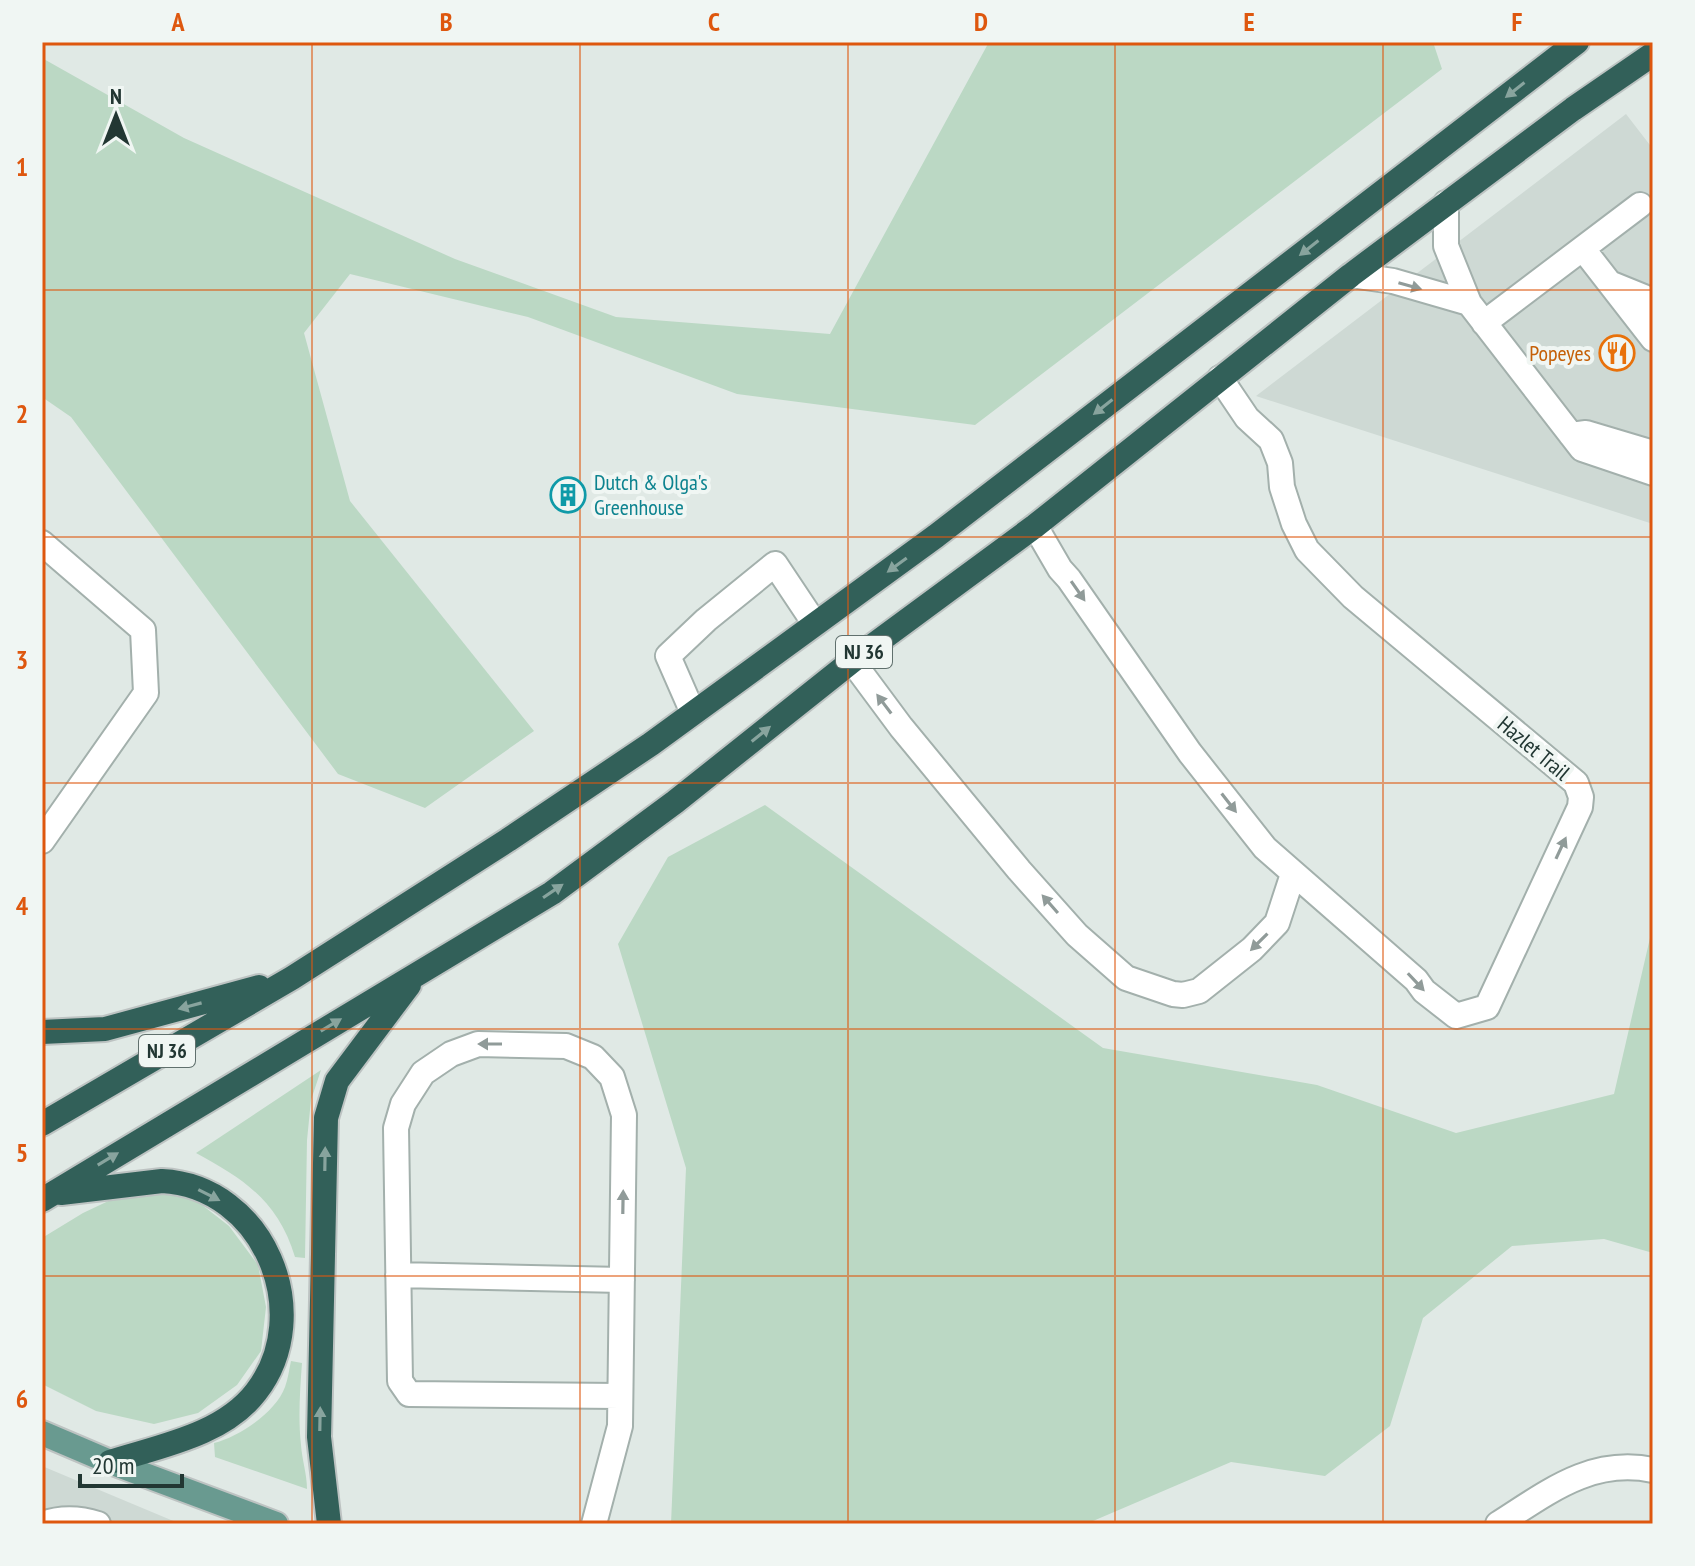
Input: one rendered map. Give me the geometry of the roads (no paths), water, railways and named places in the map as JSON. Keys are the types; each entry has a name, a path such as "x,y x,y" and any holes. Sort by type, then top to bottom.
{"highway":[{"name":"NJ 36","path":"42,1124 292,978 651,744 948,527 1577,42"},
{"name":"NJ 36","path":"46,1197 552,893 675,802 852,661 1035,526 1351,275 1573,109 1653,54"},
{"path":"329,1524 319,1437 326,1118 337,1081 417,974"},
{"path":"42,1032 105,1029 292,978"},
{"path":"46,1197 162,1181 208,1192 237,1212 261,1239 274,1266 282,1301 281,1330 273,1363 256,1392 234,1415 211,1430 110,1462"}],"main road":[{"path":"42,1433 276,1524"}],"street":[{"path":"1446,203 1446,246 1476,313 1582,449 1653,473"},
{"path":"1476,313 1583,249 1640,205"},
{"path":"1583,249 1653,339"},
{"path":"1351,275 1393,281 1476,313"},
{"path":"1610,284 1644,297 1653,308"},
{"name":"Hazlet Trail","path":"1035,526 1060,569 1190,753 1265,848 1456,1016 1487,1007 1580,807 1581,797 1576,783 1353,597 1307,550 1294,524 1282,487 1280,463 1271,440 1247,418 1220,378"},
{"path":"1571,435 1586,433 1653,453"},
{"path":"42,543 143,630 146,693 42,841"},
{"path":"693,713 668,656 706,620 775,564 815,624"},
{"path":"852,661 901,727 1019,870 1077,935 1126,978 1173,994 1199,991 1252,949 1277,923 1293,874"},
{"path":"594,1524 620,1426 624,1115 612,1077 593,1057 566,1046 478,1044 451,1054 423,1073 403,1104 396,1128 400,1381 409,1394 620,1396"},
{"path":"398,1275 622,1280"},
{"path":"1498,1524 1569,1480 1591,1472 1620,1467 1653,1470"},
{"path":"43,1524 56,1519 82,1519 98,1524"}],"place":[{"name":"Popeyes","path":"1617,353"},
{"name":"Dutch & Olga's Greenhouse","path":"568,495"}]}
